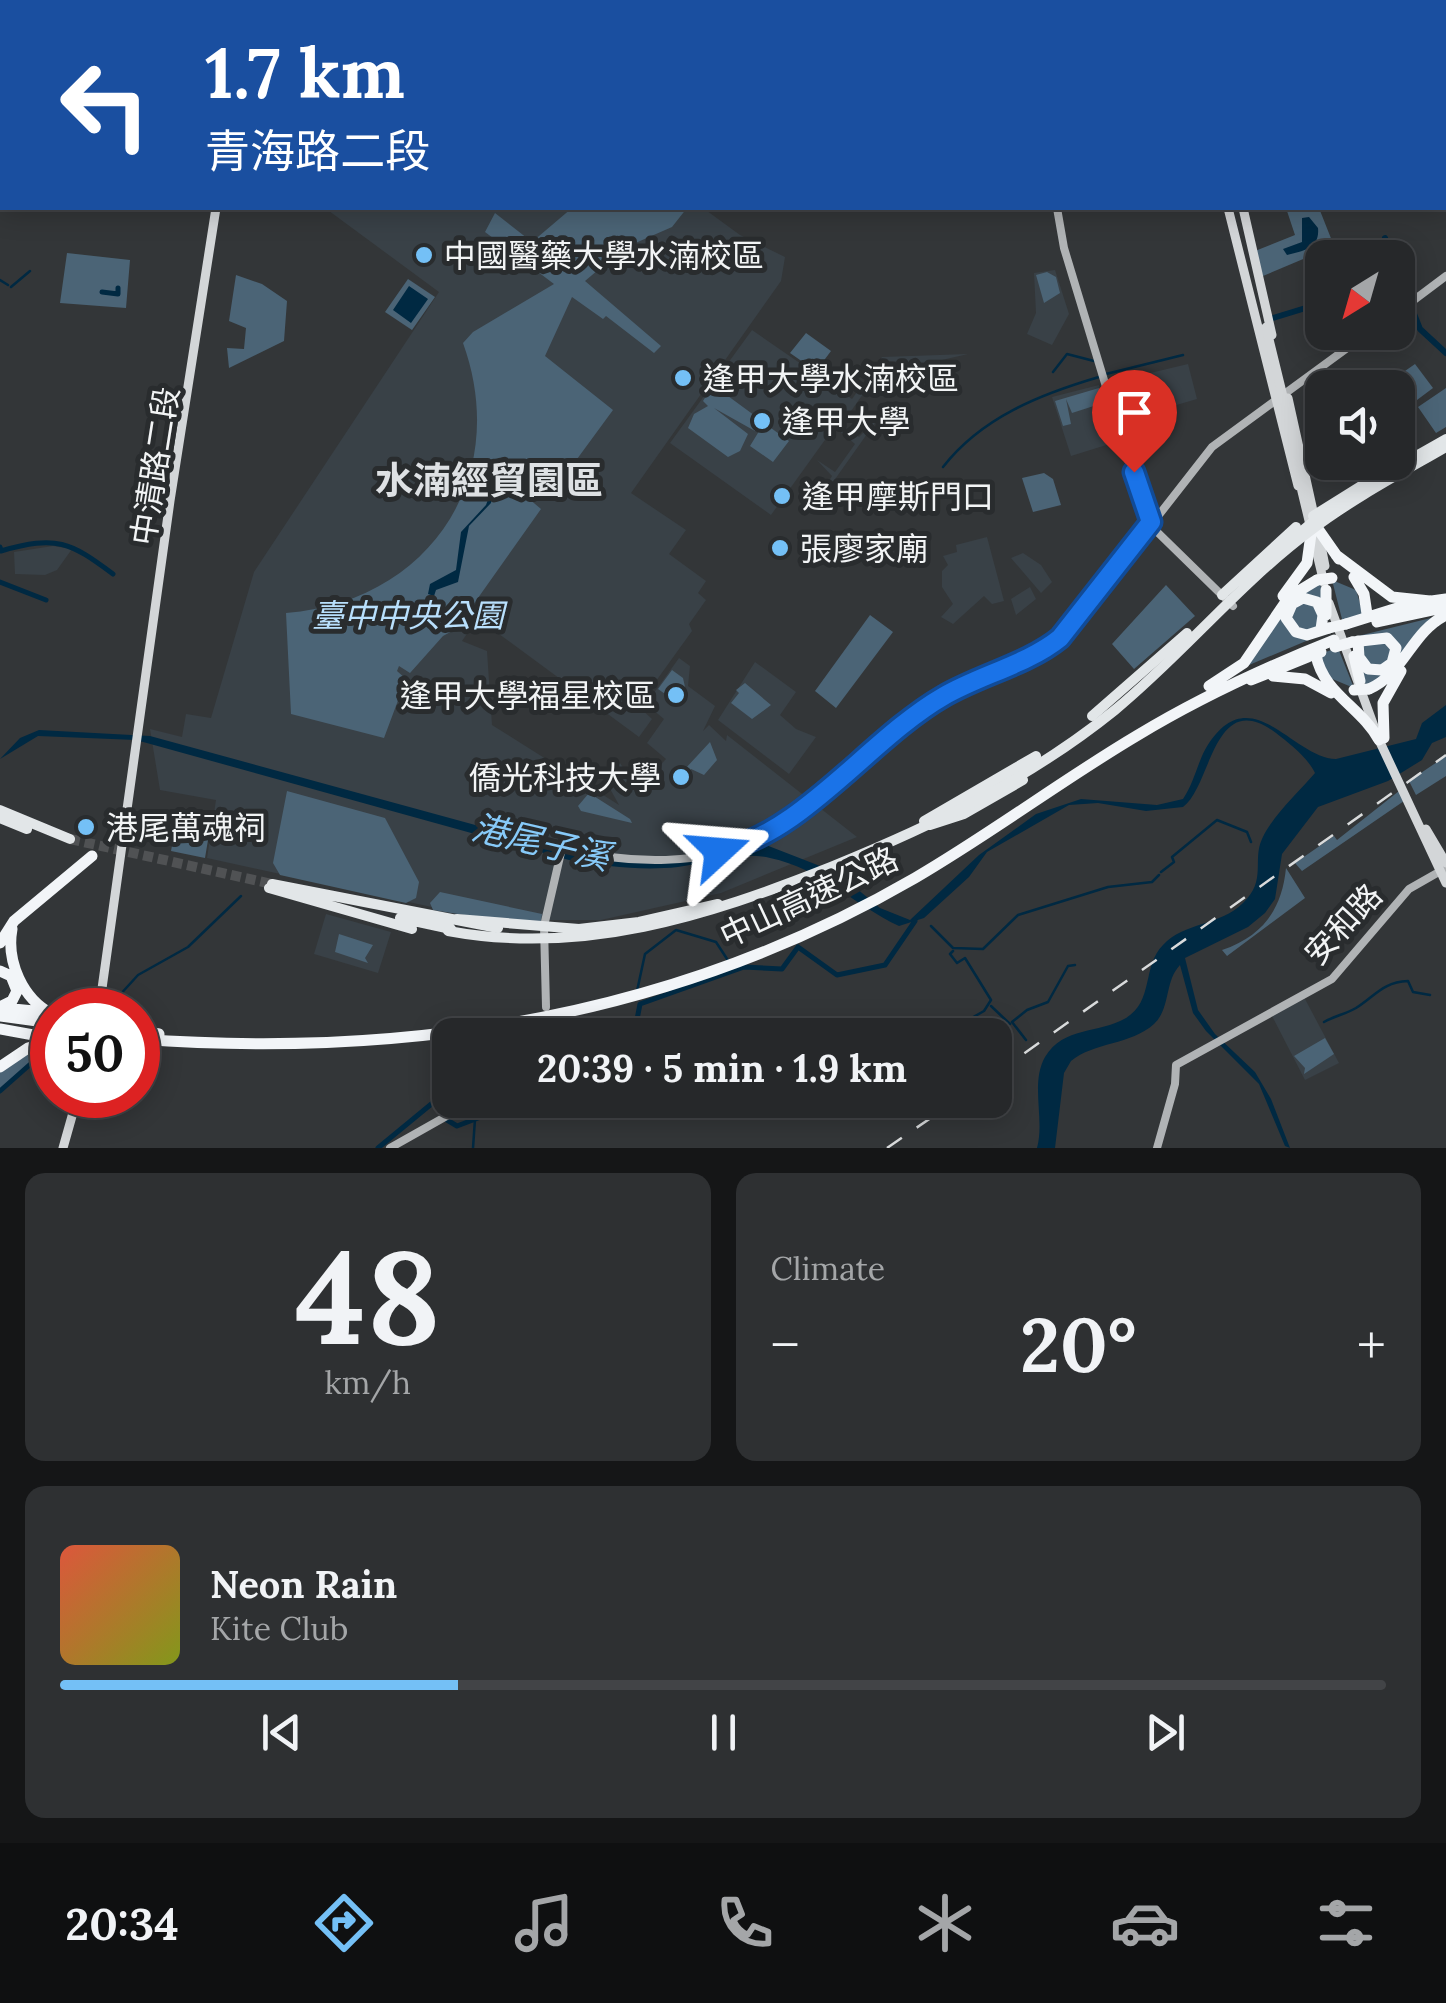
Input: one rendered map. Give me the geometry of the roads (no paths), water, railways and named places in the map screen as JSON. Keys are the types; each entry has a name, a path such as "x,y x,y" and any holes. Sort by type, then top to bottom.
{"highway":[{"path":"1284,548 1446,439"},
{"path":"1222,595 1312,528 1446,448"},
{"path":"1092,716 1373,480"},
{"path":"270,886 417,930 526,940 644,929 719,910 982,801 1116,709 1312,528 1397,480"},
{"path":"1312,528 1320,531 1322,520 1350,502"},
{"path":"1173,711 1240,666 1260,646 1289,597 1325,582 1359,591 1366,615 1362,589 1312,528"},
{"path":"1238,600 1312,528"},
{"path":"1260,646 1280,600 1306,563 1312,528"},
{"path":"1336,555 1386,594 1430,601 1446,599"},
{"path":"1173,711 1317,654 1329,634 1325,582"},
{"path":"1329,634 1351,636 1430,601"},
{"path":"1329,634 1351,636 1446,611"},
{"path":"1317,654 1330,680 1361,687 1399,668 1416,640 1446,611"},
{"path":"927,823 990,790 1085,726 1187,634"},
{"name":"中山高速公路","path":"160,1035 340,1044 546,1020 731,966 871,898 1173,711 1329,634"},
{"path":"1351,636 1361,687"},
{"path":"1382,739 1382,703 1416,640"},
{"path":"1106,720 1180,650"},
{"path":"1317,654 1327,683 1382,739"},
{"path":"1264,677 1305,679 1354,708"},
{"path":"927,823 1036,756"},
{"path":"927,823 964,814 1023,780"},
{"path":"0,812 52,833 69,841 35,832 0,812"},
{"path":"0,937 14,919 66,872 89,856 14,919 10,950 30,996"},
{"path":"270,886 451,929 582,933"},
{"path":"270,886 407,907"},
{"name":"中山高速公路","path":"160,1035 343,1039 451,1030 548,1013 716,966 854,907"},
{"path":"442,915 582,933"},
{"path":"0,970 11,976 17,991 0,1020 7,1049 0,1064"},
{"path":"0,1020 30,1017"},
{"path":"0,1020 30,1023"},
{"path":"0,1020 30,1031"},
{"path":"0,1064 30,1047"}],"main road":[{"name":"中清路二段","path":"104,988 219,210"},
{"path":"1059,210 1064,248 1151,522 1222,595 1238,600"},
{"path":"1235,210 1345,656 1443,869 1446,887"},
{"path":"1236,210 1286,392 1309,490 1312,528 1325,566"},
{"path":"1415,299 1446,276"},
{"path":"1263,331 1274,399 1361,687 1382,739"},
{"path":"546,1007 544,926 562,848 619,858 675,858 734,848 763,837 920,711 970,682 1050,646 1084,612 1201,458 1274,399 1344,350"},
{"name":"安和路","path":"1157,1148 1176,1066 1337,975 1406,893 1443,869"},
{"path":"66,1148 74,1118"},
{"path":"390,1148 444,1118"}],"waterway":[{"path":"11,287 30,271"},
{"path":"0,280 8,285"},
{"path":"102,292 118,294 118,288"},
{"path":"1273,318 1305,308"},
{"path":"1415,316 1420,329 1446,353"},
{"path":"1053,372 1067,354 1094,361"},
{"path":"1106,374 1183,355"},
{"path":"943,467 994,421 1056,391 1099,377"},
{"path":"0,547 1,551 36,543 62,544 113,574"},
{"path":"0,582 46,600"},
{"path":"1161,872 1174,862 1172,857 1217,820 1247,832 1251,842"},
{"path":"931,926 953,948 983,949 1018,915 1108,887 1152,882 1159,875"},
{"path":"126,988 138,975 188,947 241,896"},
{"path":"637,1018 640,1004 744,967 782,969 798,947 837,975 885,965 915,921"},
{"path":"637,991 645,954 676,930 716,942 729,962"},
{"path":"953,951 950,954 957,963 965,958 991,1000 984,1011 972,1018"},
{"path":"1026,1040 1012,1022 1027,1010 1048,1002 1068,966 1075,965"},
{"path":"1324,1022 1399,982 1408,981 1413,992 1430,995"},
{"path":"991,1006 1004,1018"},
{"path":"0,1091 30,1064"},
{"path":"378,1148 432,1103"},
{"path":"447,1120 457,1126 478,1118"},
{"path":"473,1148 475,1119"}],"tunnel":[{"path":"70,839 272,884"}],"railway":[{"path":"1012,1062 1446,755"},
{"path":"887,1148 931,1118"}],"place":[{"name":"中國醫藥大學水湳校區","path":"424,255"},
{"name":"逢甲大學水湳校區","path":"683,378"},
{"name":"逢甲大學","path":"762,421"},
{"name":"逢甲摩斯門口","path":"782,496"},
{"name":"張廖家廟","path":"780,548"},
{"name":"逢甲大學福星校區","path":"676,695"},
{"name":"僑光科技大學","path":"681,777"},
{"name":"港尾萬魂祠","path":"86,827"}],"district":[{"name":"水湳經貿園區","path":"489,480"}],"park label":[{"name":"臺中中央公園","path":"408,615"}],"water label":[{"name":"港尾子溪","path":"541,842"}]}
